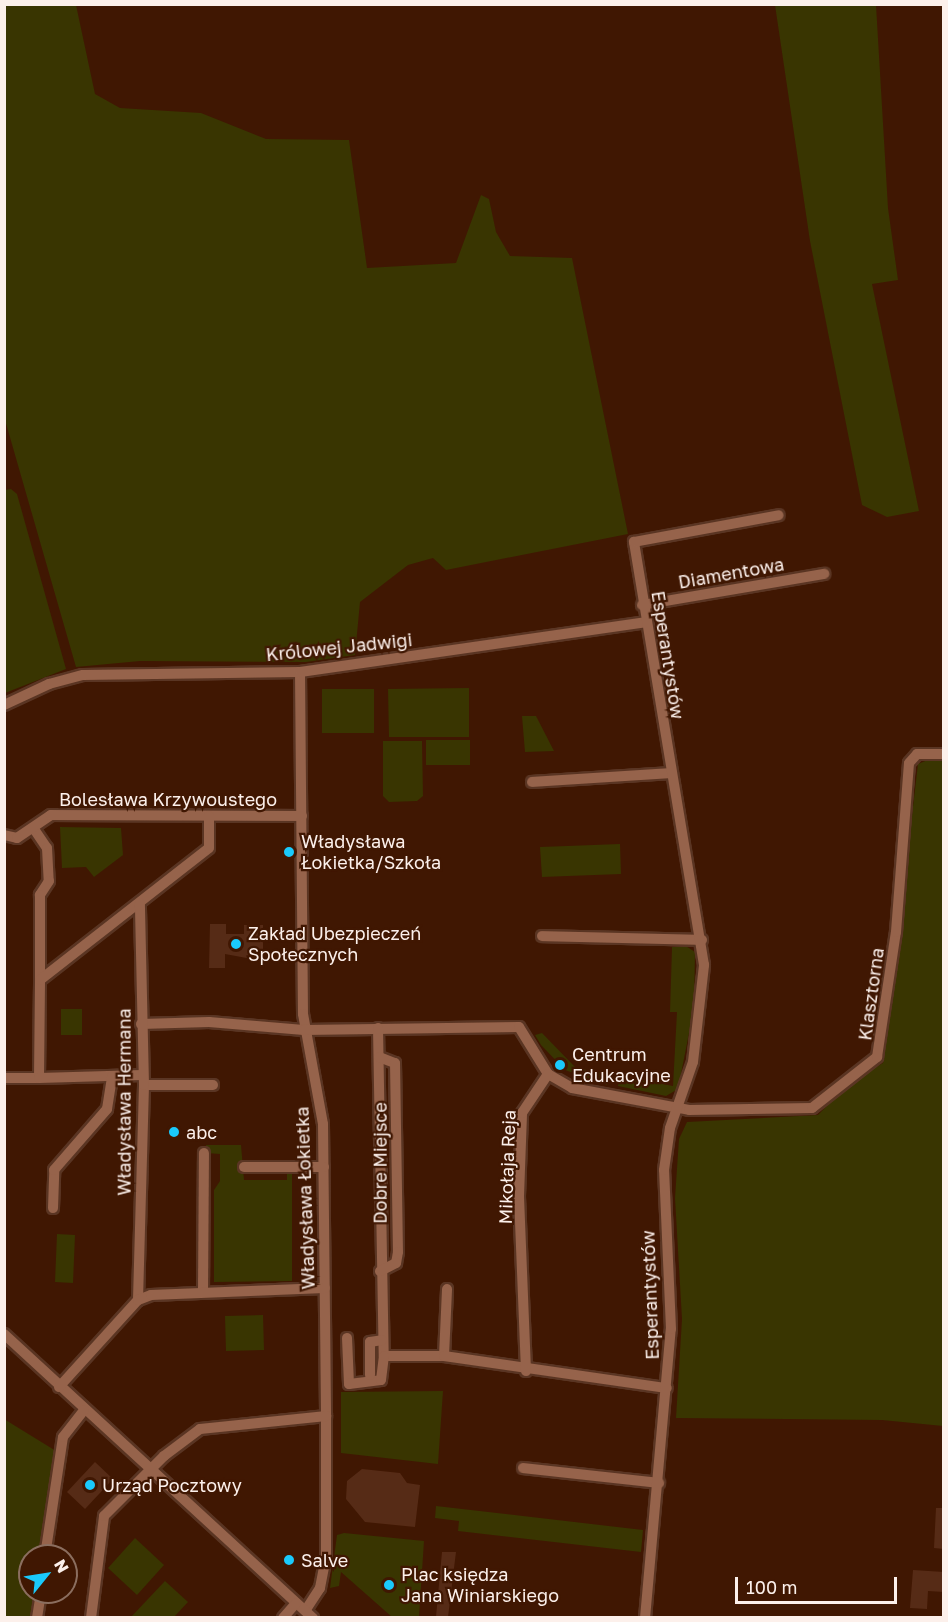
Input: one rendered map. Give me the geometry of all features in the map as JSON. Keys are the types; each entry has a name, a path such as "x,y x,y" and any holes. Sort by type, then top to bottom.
{"street":[{"name":"Esperantystów","path":"645,1617 659,1483 671,1329 662,1201 670,1128 687,1090 701,1003 702,940 645,622 634,542 779,514"},
{"name":"Diamentowa","path":"642,604 824,574"},
{"name":"Królowej Jadwigi","path":"4,705 49,684 83,675 300,672 645,622"},
{"name":"Władysława Łokietka","path":"283,1617 305,1610 320,1588 326,1557 324,1167 320,1106 304,1030 300,672"},
{"name":"Klasztorna","path":"679,1108 717,1112 813,1108 876,1060 894,954 909,763 914,756 944,754"},
{"path":"532,782 671,774"},
{"name":"Bolesława Krzywoustego","path":"4,835 17,838 34,829 51,814 302,816"},
{"path":"40,980 209,848 209,816"},
{"path":"34,829 47,848 49,881 40,895 39,1078"},
{"name":"Władysława Hermana","path":"138,1300 143,1080 140,903"},
{"path":"542,936 702,940"},
{"path":"141,1024 209,1022 304,1030 519,1028 548,1074 572,1088 679,1108"},
{"name":"Dobre Miejsce","path":"378,1028 380,1271 384,1356"},
{"name":"Dobre Miejsce","path":"379,1057 395,1064 398,1252 396,1263 380,1271"},
{"name":"Mikołaja Reja","path":"526,1371 519,1196 522,1113 548,1074"},
{"path":"53,1208 54,1170 106,1109 112,1076"},
{"path":"4,1078 112,1076 213,1085"},
{"path":"204,1153 204,1291"},
{"path":"244,1167 324,1167"},
{"path":"59,1387 138,1300 166,1292 325,1288"},
{"path":"447,1289 447,1358"},
{"path":"4,1334 148,1469 305,1610"},
{"path":"346,1338 349,1384 381,1380 384,1356 447,1358 526,1371 667,1388"},
{"path":"370,1375 370,1342 382,1341"},
{"path":"47,1544 63,1437 84,1410"},
{"path":"91,1617 104,1516 148,1469 200,1429 326,1416"},
{"path":"523,1468 659,1483"}],"shaded area":[{"path":"4,5 76,5 95,94 120,108 201,113 266,139 349,140 367,268 456,263 481,195 489,199 496,232 510,256 572,258 628,534 446,570 433,558 408,565 360,602 355,655 306,662 140,661 76,667 5,420"},
{"path":"775,5 876,5 888,208 898,280 872,284 919,511 887,517 862,505 810,241"},
{"path":"11,489 17,494 66,669 5,693 4,490"},
{"path":"469,688 469,737 389,737 388,689"},
{"path":"322,689 374,689 374,733 322,733"},
{"path":"522,716 536,716 554,751 525,752"},
{"path":"426,740 470,740 470,765 426,765"},
{"path":"383,741 422,741 423,796 417,801 389,802 383,796"},
{"path":"935,757 943,758 943,1426 882,1420 676,1418 682,1319 675,1198 679,1139 687,1122 818,1115 850,1082 883,1063 918,764"},
{"path":"60,827 121,828 123,855 94,877 86,867 62,868"},
{"path":"620,844 621,874 542,877 540,847"},
{"path":"686,946 695,952 694,1008 678,1089 666,1096 618,1086 619,1076 673,1086 677,1012 670,1012 672,947"},
{"path":"61,1009 82,1009 82,1035 61,1035"},
{"path":"542,1033 576,1068 608,1074 607,1085 565,1070 541,1045 535,1035"},
{"path":"206,1145 241,1145 244,1180 287,1180 287,1171 292,1171 292,1281 214,1282 214,1190 220,1181 220,1154 206,1153"},
{"path":"57,1234 75,1235 73,1283 55,1282"},
{"path":"263,1315 264,1350 226,1351 225,1316"},
{"path":"443,1391 438,1464 341,1453 341,1392"},
{"path":"4,1419 56,1451 44,1544 18,1544 18,1604 36,1604 34,1617 5,1617"},
{"path":"436,1506 643,1530 641,1552 458,1531 459,1521 435,1518"},
{"name":"Plac księdza Jana Winiarskiego","path":"344,1533 424,1541 419,1617 392,1617 341,1572 339,1586 330,1588 337,1535"},
{"path":"135,1538 164,1565 137,1595 108,1568"},
{"path":"165,1581 188,1602 174,1617 131,1617"}],"building":[{"name":"Zakład Ubezpieczeń Społecznych","path":"210,924 226,924 226,934 244,934 244,925 263,925 263,961 225,954 225,968 209,968"},
{"name":"Urząd Pocztowy","path":"95,1462 113,1479 85,1509 67,1492"},
{"path":"362,1469 400,1473 407,1483 420,1485 415,1527 365,1522 346,1499 347,1481"},
{"path":"936,1508 944,1508 944,1549 934,1548"},
{"path":"442,1552 456,1552 448,1617 436,1617"},
{"path":"913,1570 944,1572 944,1592 928,1591 927,1609 910,1608"}],"place":[{"name":"Władysława Łokietka/Szkoła","path":"289,852"},
{"name":"Zakład Ubezpieczeń Społecznych","path":"236,944"},
{"name":"Centrum Edukacyjne","path":"560,1065"},
{"name":"abc","path":"174,1132"},
{"name":"Urząd Pocztowy","path":"90,1485"},
{"name":"Salve","path":"289,1560"},
{"name":"Plac księdza Jana Winiarskiego","path":"389,1585"}]}
